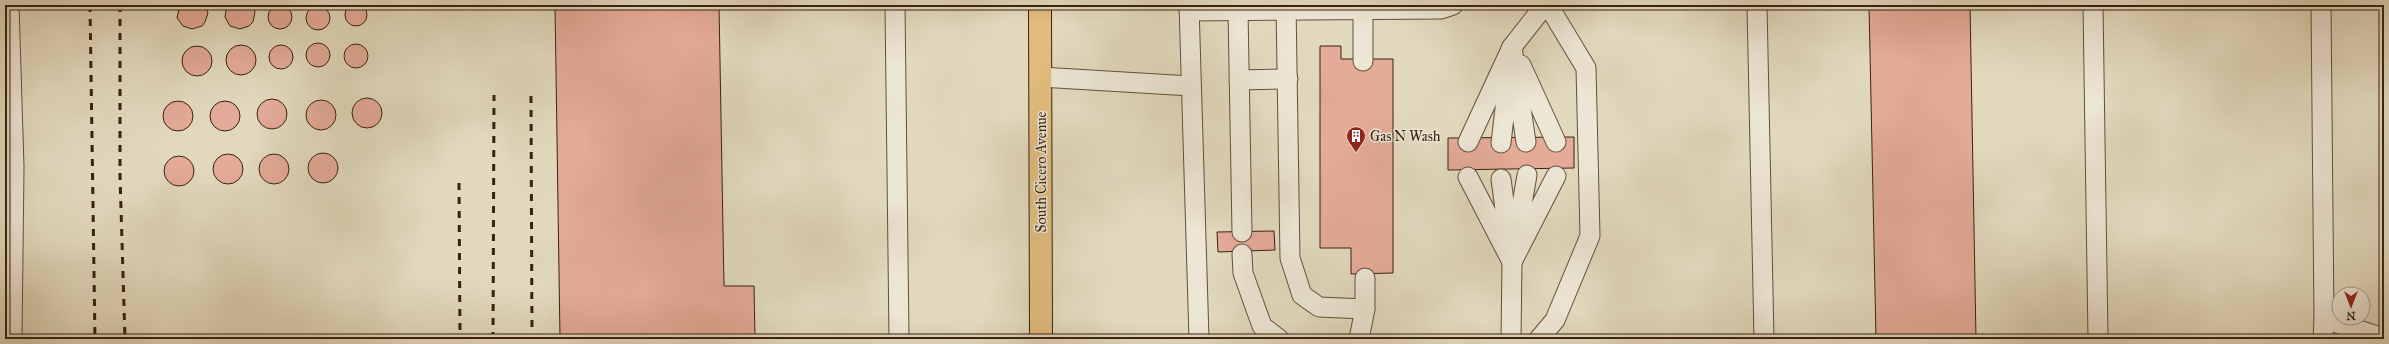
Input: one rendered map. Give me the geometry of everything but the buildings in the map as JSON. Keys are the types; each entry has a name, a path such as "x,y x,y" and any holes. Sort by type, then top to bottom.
{"main road":[{"name":"South Cicero Avenue","path":"1040,5 1042,339"}],"lane":[{"path":"9,5 14,167 12,339"},
{"path":"895,5 899,339"},
{"path":"1199,339 1189,8 1238,11 1286,8 1363,10 1441,9 1453,5"},
{"path":"1468,142 1512,47 1545,5"},
{"path":"1539,339 1555,320 1590,236 1586,68 1548,5"},
{"path":"1757,5 1764,339"},
{"path":"2093,5 2098,339"},
{"path":"2321,5 2323,339"},
{"path":"1286,8 1290,258 1302,295 1319,307 1364,309"},
{"path":"1363,10 1363,61"},
{"path":"1238,11 1242,232"},
{"path":"1512,47 1526,142"},
{"path":"1512,47 1556,142"},
{"path":"1501,143 1512,47"},
{"path":"1040,76 1191,86"},
{"path":"1239,80 1288,79"},
{"path":"1512,262 1527,175"},
{"path":"1512,262 1556,176"},
{"path":"1468,177 1512,262"},
{"path":"1501,179 1512,262 1511,339"},
{"path":"1242,254 1243,274 1262,326 1279,339"},
{"path":"1359,339 1364,309 1365,278"},
{"path":"2324,319 2384,338"}],"railway":[{"path":"90,5 95,339"},
{"path":"120,5 120,176 125,339"},
{"path":"493,339 494,95"},
{"path":"531,96 532,339"},
{"path":"459,183 460,339"}],"place":[{"name":"Gas N Wash","path":"1356,153"}]}
